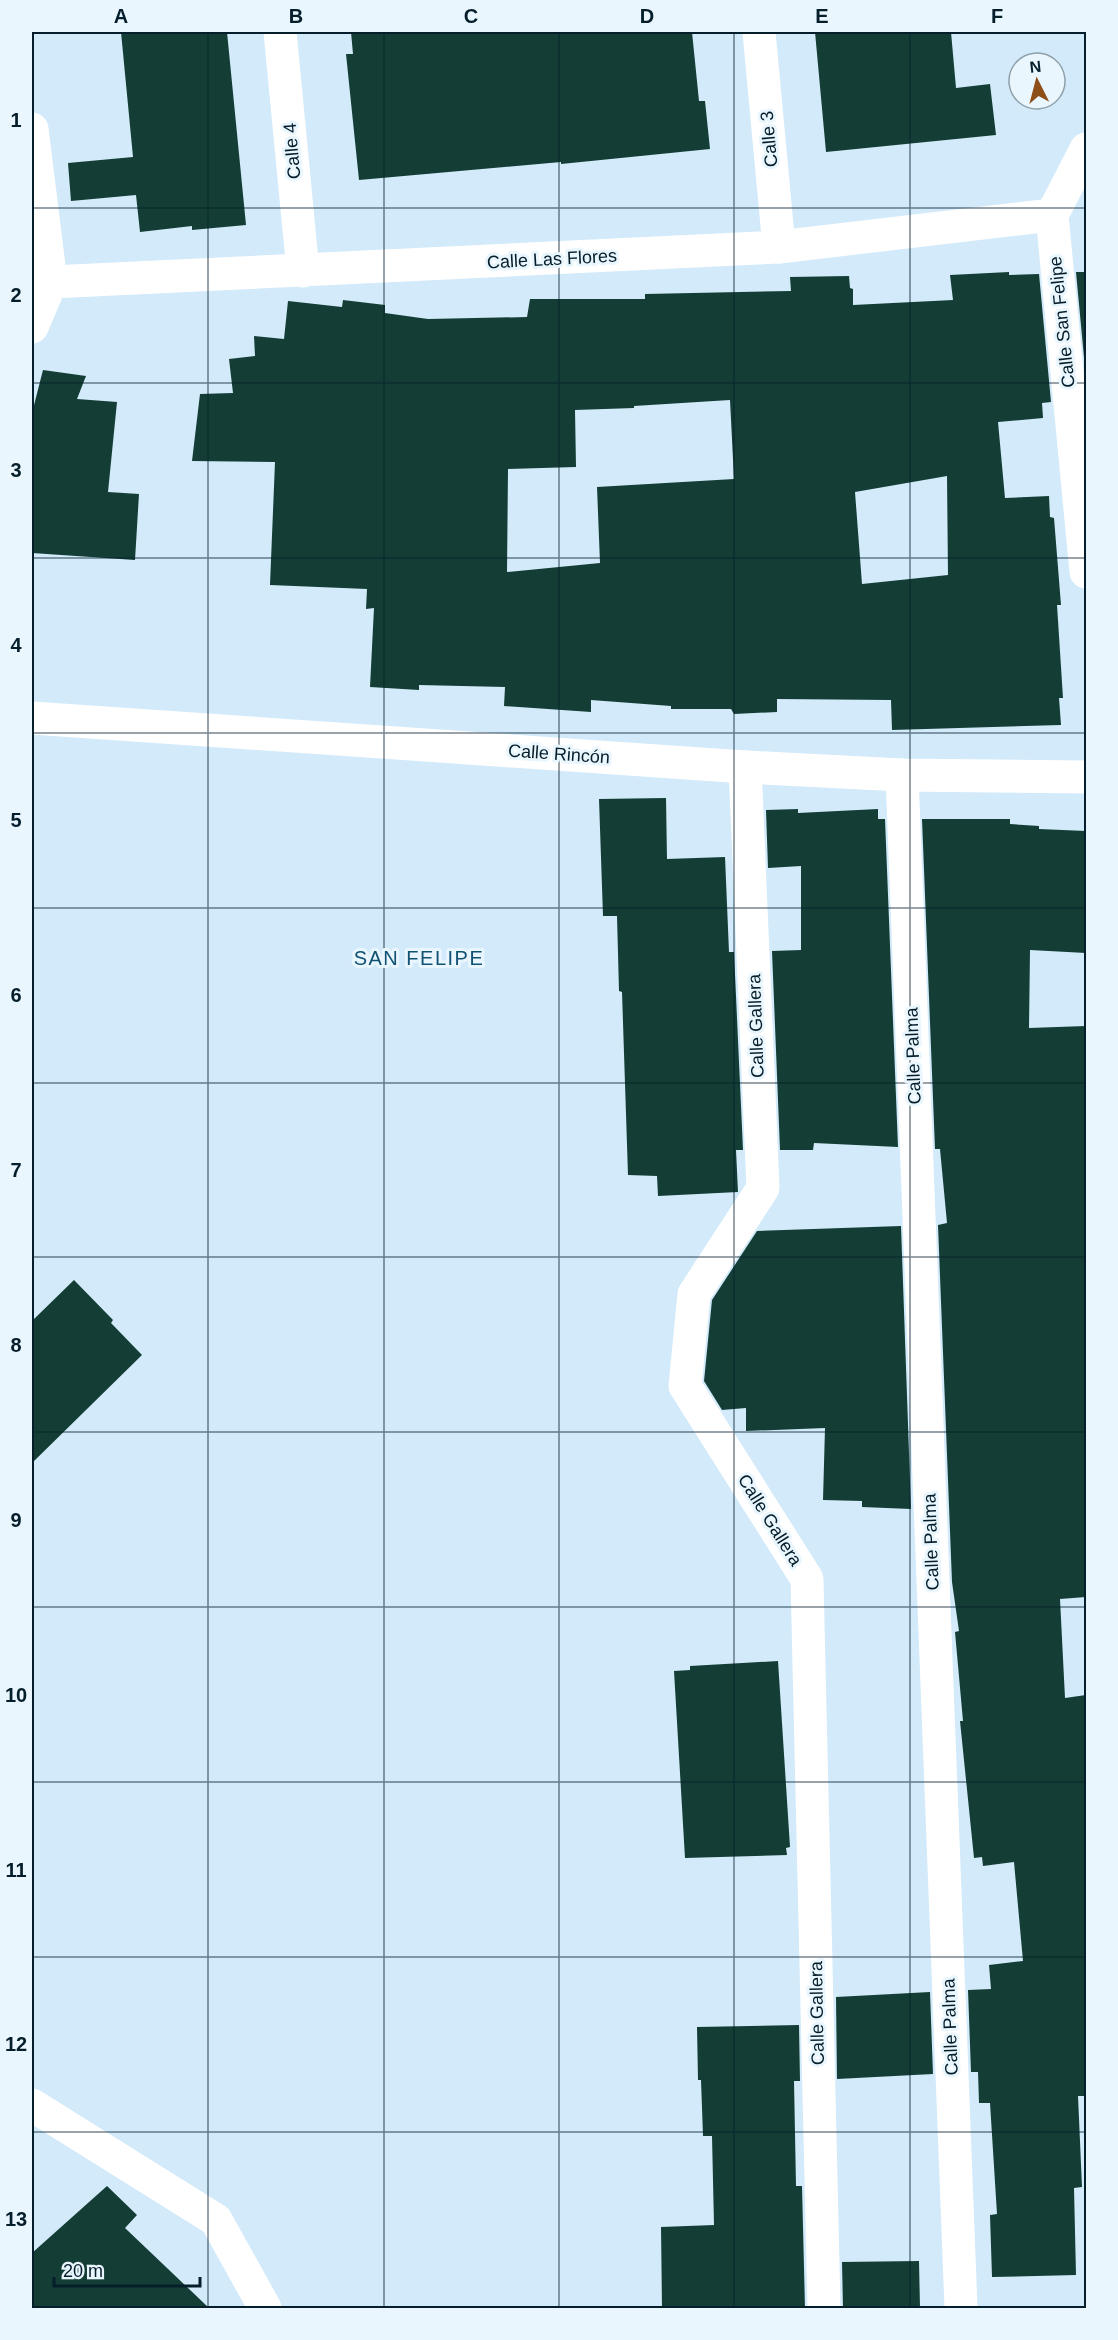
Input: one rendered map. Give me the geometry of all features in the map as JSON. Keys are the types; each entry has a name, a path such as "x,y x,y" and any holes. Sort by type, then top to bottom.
{"street":[{"name":"Calle 4","path":"280,32 303,271"},
{"name":"Calle 3","path":"759,32 779,247"},
{"path":"32,129 39,243 51,282 32,327"},
{"path":"1052,215 1086,149"},
{"name":"Calle Las Flores","path":"51,282 779,247 1052,215"},
{"name":"Calle San Felipe","path":"1052,215 1086,572"},
{"name":"Calle Rincón","path":"32,718 745,767 902,775 1086,777"},
{"name":"Calle Gallera","path":"745,767 763,1188 694,1294 685,1386 807,1579 824,2308"},
{"name":"Calle Palma","path":"902,775 961,2308"},
{"path":"32,2105 216,2220 265,2308"}],"building":[{"path":"121,32 227,32 246,225 192,230 192,226 140,232 136,195 71,201 68,163 133,157"},
{"path":"351,32 692,32 699,101 705,101 710,149 561,164 561,162 359,180 346,54 353,54"},
{"path":"815,32 951,32 956,88 990,84 996,135 826,152"},
{"path":"1009,272 1009,275 1039,274 1051,402 1042,403 1043,418 998,422 1005,498 1049,496 1050,517 1054,518 1061,605 1057,605 1063,698 1059,698 1061,725 892,730 891,700 777,699 777,712 734,714 731,709 671,709 671,706 591,700 591,712 504,706 505,687 419,685 419,690 370,687 374,608 366,609 367,589 270,585 275,462 192,461 200,394 233,393 229,359 255,356 254,336 284,339 288,301 342,307 343,300 385,305 385,313 428,319 527,317 530,299 645,299 645,294 791,291 790,277 849,276 850,288 853,289 853,305 953,300 950,275","holes":["730,400 734,479 597,487 600,563 507,572 508,469 576,467 575,410 634,408 634,406","947,476 948,575 862,584 855,492"]},
{"path":"1076,272 1086,272 1086,379"},
{"path":"43,370 86,376 77,399 117,402 108,492 139,494 135,560 32,553 32,413"},
{"path":"666,798 667,859 725,857 729,952 734,952 743,1150 736,1150 738,1192 658,1196 657,1176 628,1175 617,916 603,916 599,799"},
{"path":"798,809 798,813 878,809 878,819 885,819 898,1147 814,1143 813,1150 780,1150 772,951 801,950 801,866 768,868 766,810"},
{"path":"922,819 1010,819 1010,824 1039,826 1039,829 1086,831 1086,953 1030,950 1029,1028 1086,1026 1086,1597 1060,1599 1065,1698 1086,1695 1086,2063 1085,2096 1078,2096 1082,2187 1074,2188 1076,2275 992,2277 990,2215 997,2214 990,2103 979,2103 978,2072 971,2072 968,1990 991,1989 989,1965 1023,1961 1014,1862 983,1866 982,1857 974,1858 960,1721 963,1721 955,1632 959,1631 952,1582 938,1225 947,1223 940,1149 935,1149"},
{"path":"901,1226 911,1509 862,1507 862,1501 823,1500 825,1428 746,1431 746,1408 722,1410 704,1381 712,1300 757,1231"},
{"path":"74,1280 113,1320 111,1323 142,1355 32,1463 32,1321"},
{"path":"778,1661 790,1847 786,1848 787,1855 685,1858 674,1671 690,1670 690,1666"},
{"path":"930,1992 933,2074 837,2079 836,1997"},
{"path":"799,2025 800,2081 794,2081 796,2186 802,2186 805,2308 662,2308 661,2227 714,2225 712,2136 703,2136 701,2080 698,2080 697,2027"},
{"path":"107,2186 137,2215 125,2228 209,2308 32,2308 32,2253"},
{"path":"919,2261 920,2308 843,2308 842,2262"}],"district":[{"name":"SAN FELIPE","path":"419,958"}]}
